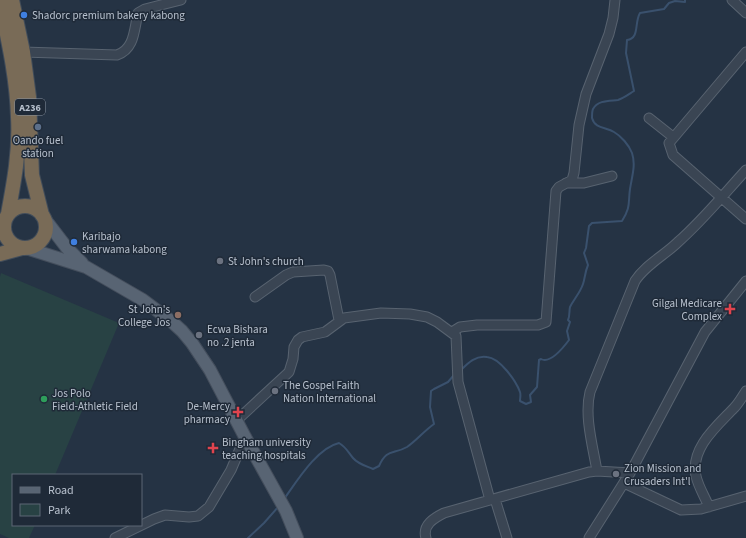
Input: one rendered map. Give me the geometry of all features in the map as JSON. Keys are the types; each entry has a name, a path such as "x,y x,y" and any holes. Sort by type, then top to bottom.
{"highway":[{"name":"A236","path":"0,254 35,246 42,240 45,231 43,216 30,163 30,108 23,52 12,0"},
{"name":"A236","path":"0,1 15,77 18,118 18,155 4,223"},
{"path":"24,248 11,243 4,232 4,223 14,208 27,206 36,209 43,216"}],"main road":[{"path":"43,216 67,248 86,267"},
{"path":"24,248 86,267 143,300 167,317 182,331 206,364 244,437 280,499 297,538"}],"street":[{"path":"23,52 122,53 131,44 138,13 145,9 181,0"},
{"path":"452,332 460,327 477,325 538,325 546,322 556,191 559,187 572,180 579,125 586,94 609,34 615,0"},
{"path":"732,0 746,13"},
{"path":"746,52 669,143 673,155 746,219"},
{"path":"649,118 673,137"},
{"path":"597,471 588,413 588,401 590,392 635,281 645,268 662,256 692,229 746,170"},
{"path":"566,183 584,183 612,176"},
{"path":"255,297 286,275 293,272 328,271 330,274 339,320"},
{"path":"589,538 630,473 705,332 746,281"},
{"path":"236,421 289,372 293,359 294,347 298,340 302,337 325,332 331,329 339,320 350,316 410,314 427,317 456,336 458,382 493,499 507,538"},
{"path":"709,507 696,476 699,451 712,430 734,408 746,390"},
{"path":"142,525 165,515 189,517 198,516 209,507 231,470 244,437"},
{"path":"426,538 426,527 438,516 444,513 589,472 630,473"},
{"path":"624,483 681,510 709,507 746,496"},
{"path":"116,538 140,526"}],"green space":[{"name":"Jos Polo Field-Athletic Field","path":"1,273 119,323 55,474 12,474 12,526 35,526 29,538 9,538 0,534"}],"waterway":[{"path":"461,370 469,362 476,358 492,358 497,361 511,376 520,392 520,401 526,404 531,402 530,395 537,387 539,360 545,360 552,357 560,351 569,340 567,331 570,322 568,320 570,307 582,287 588,265 584,253 589,226 592,223 622,221 629,205 634,162 629,147 617,134 611,130 598,126 593,122 593,110 595,106 601,102 618,100 634,91 626,53 627,40 634,36 640,13 664,9 669,3 675,1 685,2 685,0"},
{"path":"284,499 315,458 331,446 339,443 357,462 373,469 379,466 388,454 410,445 434,424 430,407 431,391 448,382 454,375"},
{"path":"248,538 279,506"}],"place":[{"name":"Shadorc premium bakery kabong","path":"24,15"},
{"name":"Oando fuel station","path":"38,127"},
{"name":"Karibajo sharwama kabong","path":"74,242"},
{"name":"St John's church","path":"220,261"},
{"name":"Gilgal Medicare Complex","path":"730,309"},
{"name":"St John's College Jos","path":"178,315"},
{"name":"Ecwa Bishara no .2 jenta","path":"199,335"},
{"name":"The Gospel Faith Nation International","path":"275,391"},
{"name":"Jos Polo Field-Athletic Field","path":"44,399"},
{"name":"De-Mercy pharmacy","path":"238,412"},
{"name":"Bingham university teaching hospitals","path":"213,448"},
{"name":"Zion Mission and Crusaders Int'l","path":"616,474"}]}
